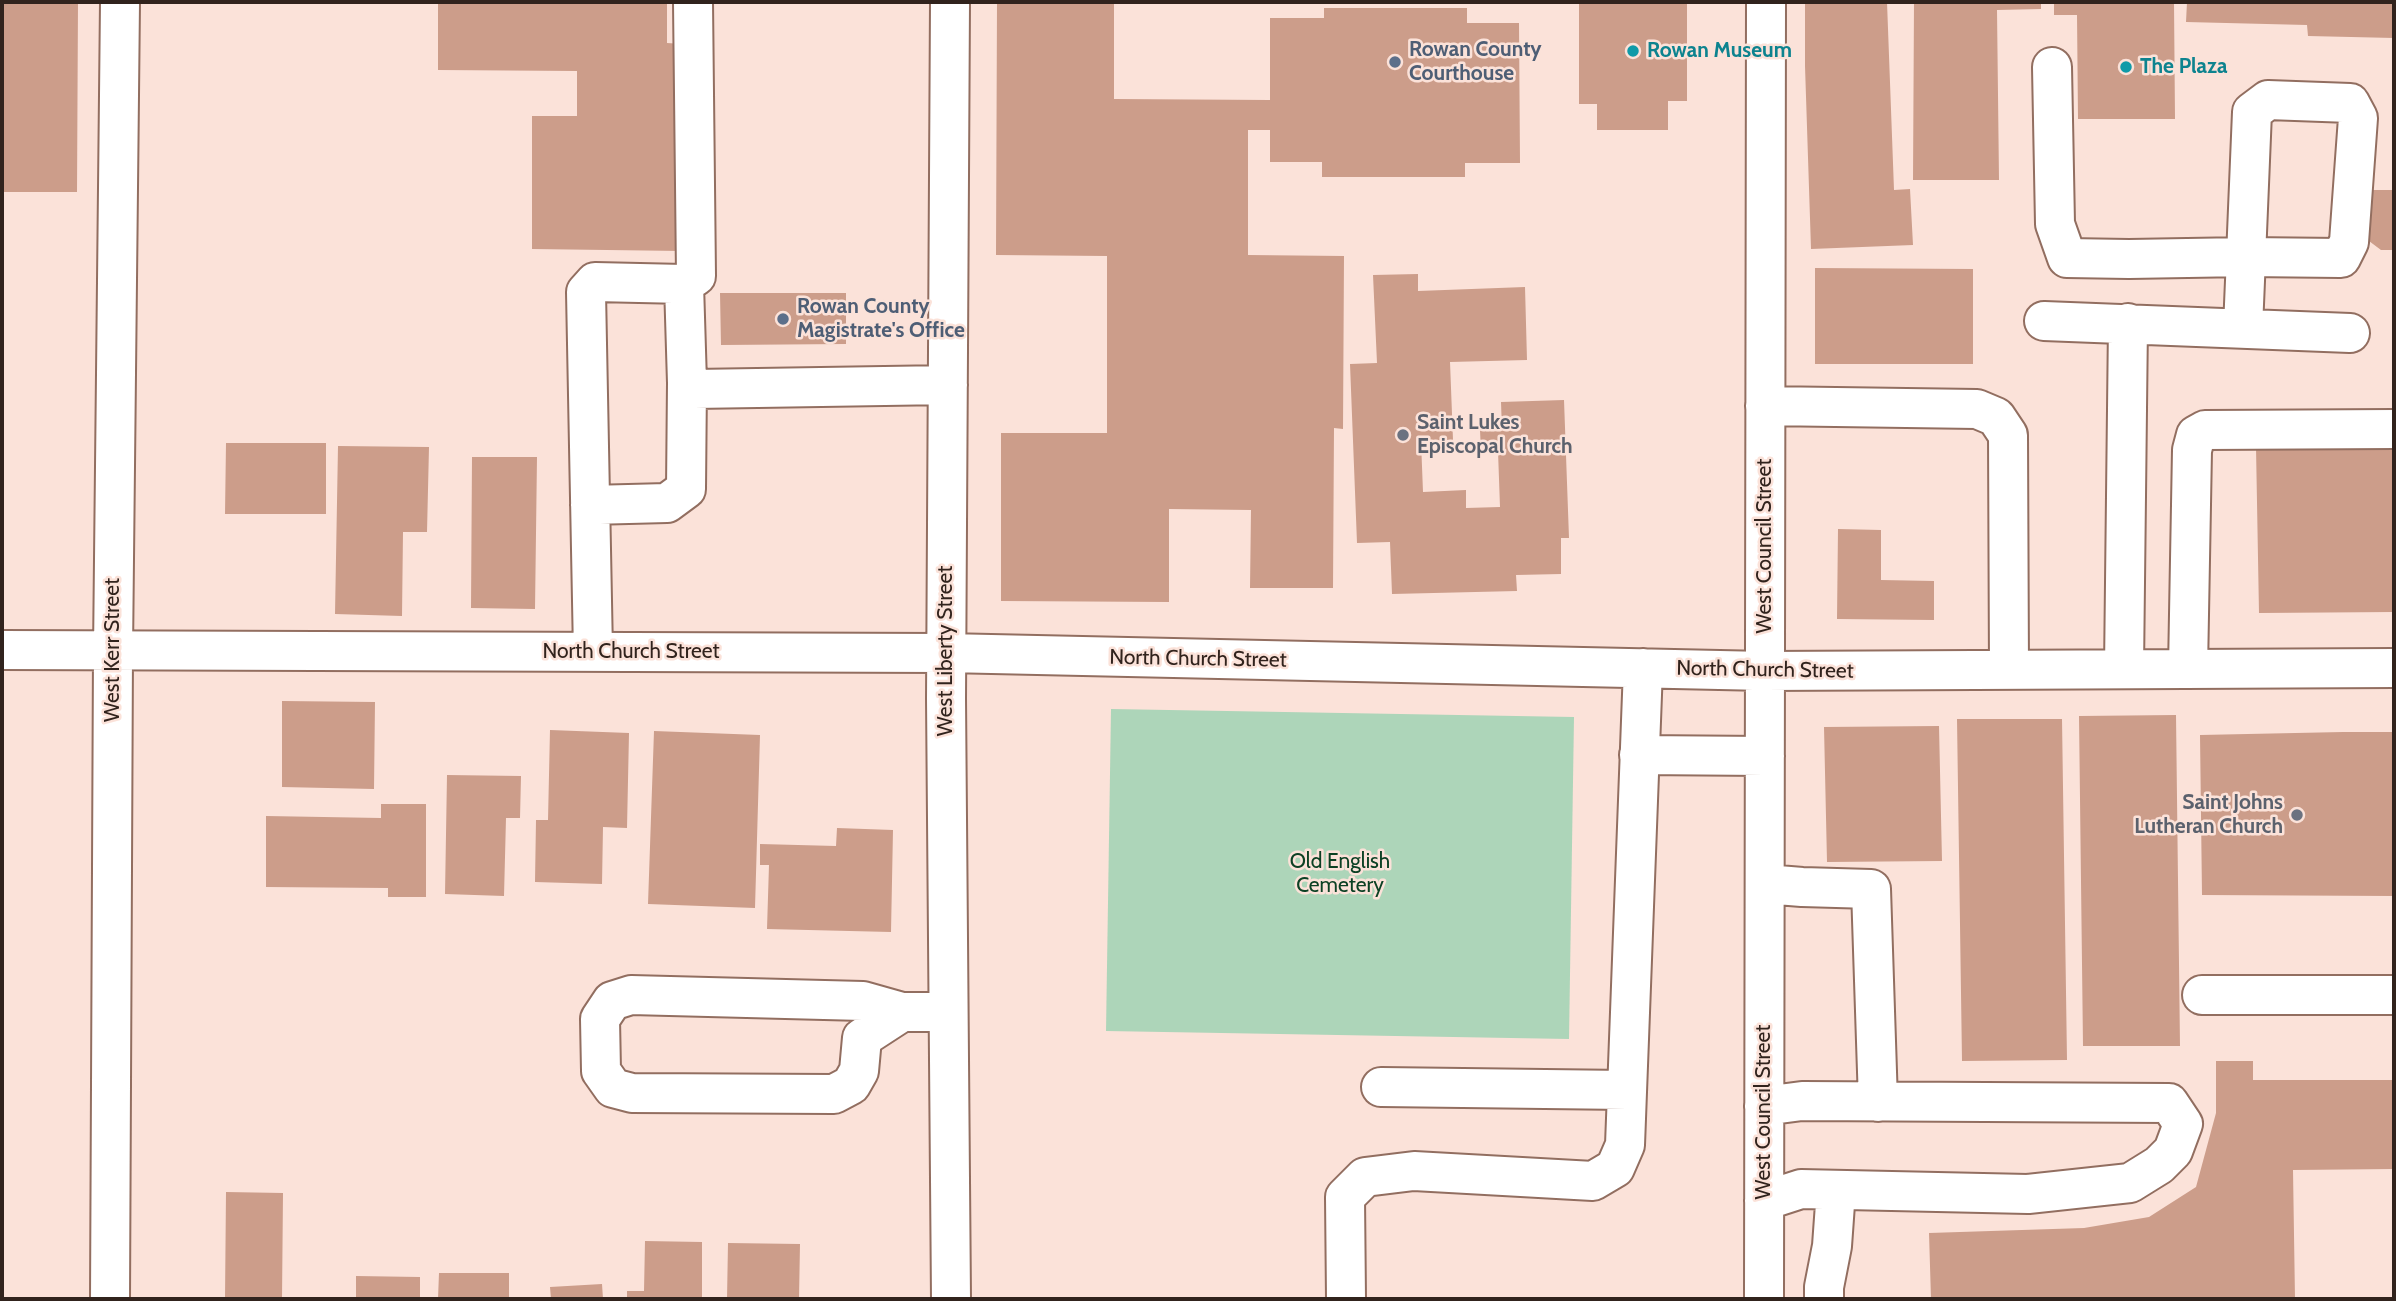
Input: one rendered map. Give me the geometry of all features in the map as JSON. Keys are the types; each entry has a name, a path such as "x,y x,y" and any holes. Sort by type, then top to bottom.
{"street":[{"name":"West Kerr Street","path":"110,1299 120,2"},
{"path":"593,652 586,292 595,282 684,284 696,276 694,2"},
{"name":"West Liberty Street","path":"950,2 946,653 951,1299"},
{"name":"West Council Street","path":"1765,1299 1766,2"},
{"path":"2052,67 2055,224 2067,258 2246,257 2341,258 2350,242 2358,118 2350,103 2268,100 2252,112 2246,257 2243,328"},
{"path":"590,505 667,503 686,489 684,284"},
{"path":"2044,321 2350,333"},
{"path":"2124,669 2128,323"},
{"path":"687,383 694,389 948,385"},
{"path":"1765,407 1977,409 1996,417 2008,435 2009,670"},
{"path":"2188,669 2192,450 2196,435 2205,430 2394,429"},
{"name":"North Church Street","path":"2,650 946,653 1765,671 2394,668"},
{"path":"1346,1299 1345,1197 1364,1177 1414,1171 1593,1181 1615,1168 1625,1145 1643,668"},
{"path":"1639,755 1765,756"},
{"path":"1765,884 1871,888 1878,1102"},
{"path":"902,1012 862,1038 859,1071 851,1085 834,1094 632,1093 612,1088 601,1071 600,1018 612,1000 631,995 863,1001 902,1012 948,1012"},
{"path":"2202,995 2394,995"},
{"path":"1381,1087 1627,1090"},
{"path":"1764,1106 1801,1101 2169,1103 2183,1124 2173,1152 2159,1165 2130,1182 2028,1194 1801,1189 1764,1201"},
{"path":"1824,1299 1832,1246 1836,1190"}],"green space":[{"name":"Old English Cemetery","path":"1111,709 1574,717 1569,1039 1106,1031"}],"building":[{"path":"2,2 78,2 77,192 2,192"},
{"path":"438,2 667,2 667,43 683,44 682,251 532,249 532,116 577,116 577,71 438,70"},
{"path":"997,2 1114,2 1114,99 1270,100 1270,18 1324,18 1324,8 1467,8 1467,23 1519,23 1520,163 1465,163 1465,177 1322,177 1322,162 1270,162 1270,130 1248,130 1248,255 1344,256 1343,429 1334,428 1333,588 1250,588 1251,510 1169,509 1169,602 1001,601 1001,433 1107,433 1107,256 996,255"},
{"name":"Rowan Museum","path":"1579,2 1687,2 1687,101 1668,101 1668,130 1597,130 1597,104 1579,104"},
{"path":"1805,2 1887,2 1894,190 1910,189 1913,245 1811,249"},
{"path":"1914,2 2041,2 2041,9 1997,10 1999,180 1913,180"},
{"name":"The Plaza","path":"2054,2 2174,2 2175,119 2078,119 2077,15 2054,15"},
{"path":"2187,2 2394,2 2394,38 2308,36 2307,25 2186,22"},
{"path":"2369,190 2394,190 2394,250 2381,250 2369,241"},
{"path":"1815,268 1973,269 1973,364 1815,364"},
{"name":"Saint Lukes Episcopal Church","path":"1418,274 1418,291 1525,287 1527,360 1450,362 1453,440 1421,441 1423,492 1466,490 1466,508 1500,507 1498,451 1481,452 1480,430 1502,430 1501,402 1564,400 1569,538 1561,538 1561,574 1516,575 1517,591 1392,594 1390,542 1357,543 1350,364 1377,363 1373,275"},
{"name":"Rowan County Magistrate's Office","path":"720,293 846,293 846,344 721,345"},
{"path":"226,443 326,443 326,514 225,514"},
{"path":"338,446 429,447 427,532 403,532 402,616 335,614"},
{"path":"2256,447 2394,447 2394,612 2259,613"},
{"path":"472,457 537,457 535,609 471,608"},
{"path":"1838,529 1881,530 1881,580 1934,581 1934,620 1837,619"},
{"path":"282,701 375,702 374,789 282,787"},
{"path":"2176,715 2180,1046 2083,1046 2079,716"},
{"path":"1957,719 2062,719 2067,1060 1962,1061"},
{"path":"1939,726 1942,861 1827,862 1824,727"},
{"path":"550,730 629,733 627,828 603,827 602,884 535,882 536,820 548,820"},
{"path":"654,731 760,735 755,908 648,904"},
{"name":"Saint Johns Lutheran Church","path":"2394,732 2394,896 2202,895 2200,735"},
{"path":"447,775 521,776 520,818 506,818 504,896 445,894"},
{"path":"381,804 426,804 426,897 388,897 388,888 266,887 266,816 381,818"},
{"path":"837,828 893,830 891,932 767,929 769,865 760,865 760,844 836,846"},
{"path":"2216,1061 2253,1061 2253,1080 2394,1080 2394,1169 2293,1170 2295,1299 1931,1299 1929,1233 2084,1228 2149,1217 2196,1187 2216,1113"},
{"path":"226,1192 283,1193 282,1299 225,1299"},
{"path":"645,1241 702,1242 702,1299 627,1299 627,1291 644,1291"},
{"path":"728,1243 800,1244 799,1299 727,1299"},
{"path":"439,1273 509,1273 509,1299 438,1299"},
{"path":"356,1276 420,1277 420,1299 356,1299"},
{"path":"602,1284 603,1299 551,1299 550,1287"}],"place":[{"name":"Rowan Museum","path":"1633,51"},
{"name":"Rowan County Courthouse","path":"1395,62"},
{"name":"The Plaza","path":"2126,67"},
{"name":"Rowan County Magistrate's Office","path":"783,319"},
{"name":"Saint Lukes Episcopal Church","path":"1403,435"},
{"name":"Saint Johns Lutheran Church","path":"2297,815"}]}
